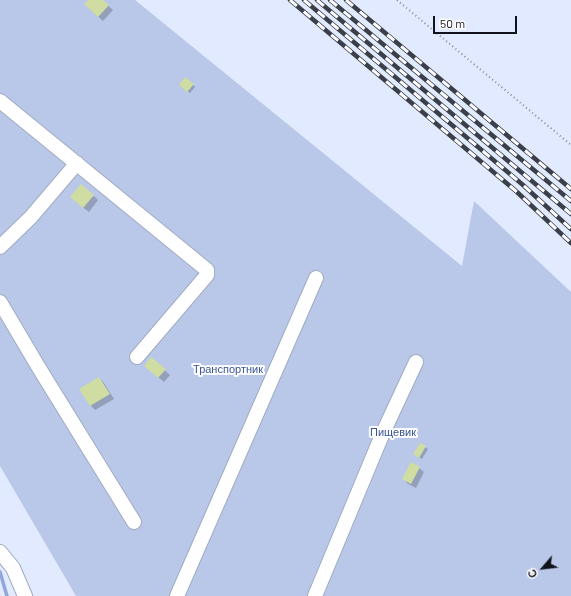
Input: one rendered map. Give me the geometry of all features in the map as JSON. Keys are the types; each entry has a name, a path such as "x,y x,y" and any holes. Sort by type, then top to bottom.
{"lane":[{"path":"0,100 207,270 207,275 137,356"},
{"path":"0,247 31,217 77,163"},
{"path":"177,596 316,278"},
{"path":"0,302 134,522"},
{"path":"315,596 382,435 416,362"},
{"path":"0,552 13,568 25,596"}],"path":[{"path":"397,0 571,145"}],"green space":[{"name":"Транспортник","path":"0,0 135,0 462,266 474,201 571,292 571,596 76,596 0,466"}],"building":[{"path":"88,0 103,0 109,5 98,17 84,4"},
{"path":"185,77 194,84 187,92 179,85"},
{"path":"81,184 94,195 83,208 70,197"},
{"path":"151,357 166,369 158,378 144,366"},
{"path":"99,377 110,394 90,406 79,389"},
{"path":"420,443 426,446 419,458 413,454"},
{"path":"411,462 420,467 411,484 402,479"}],"waterway":[{"path":"0,572 7,596"}],"railway":[{"path":"290,0 517,192 571,243"},
{"path":"304,0 523,185 571,229"},
{"path":"317,0 571,214"},
{"path":"330,0 571,201"},
{"path":"346,0 571,189"}],"park label":[{"name":"Пищевик","path":"393,432"}]}
